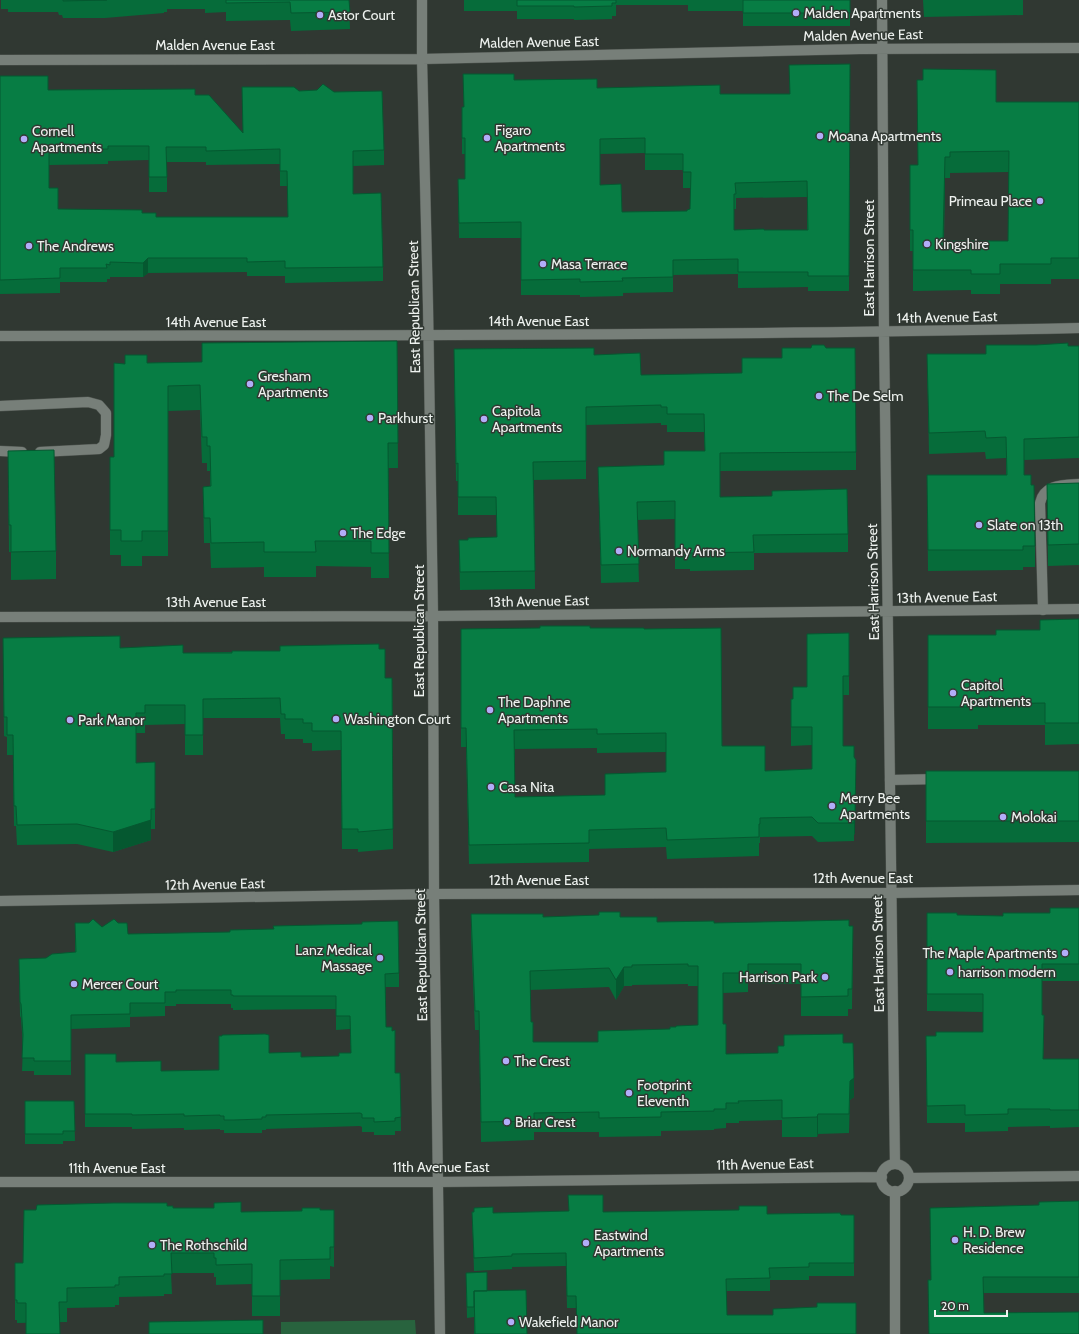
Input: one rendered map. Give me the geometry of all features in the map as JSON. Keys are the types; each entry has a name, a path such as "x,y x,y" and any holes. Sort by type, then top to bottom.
{"street":[{"name":"East Republican Street","path":"422,0 433,616 434,894 440,1334"},
{"name":"East Harrison Street","path":"882,0 884,333 894,1164"},
{"name":"Malden Avenue East","path":"0,60 422,59 882,49 1079,48"},
{"name":"14th Avenue East","path":"0,336 884,333 1079,328"},
{"path":"0,406 88,402 99,405 106,413 106,435 104,445 99,449 43,452 0,452"},
{"path":"1043,610 1040,508 1042,498 1054,486 1079,484"},
{"name":"13th Avenue East","path":"0,617 433,616 1079,609"},
{"path":"890,780 949,779"},
{"name":"12th Avenue East","path":"0,901 434,894 891,893 1079,890"},
{"path":"894,1164 905,1167 909,1175 905,1187 895,1191 889,1190 885,1187 882,1177 887,1166 894,1164"},
{"path":"909,1178 1079,1176"},
{"name":"11th Avenue East","path":"0,1182 438,1182 882,1177"},
{"path":"895,1191 895,1334"}],"green space":[{"path":"415,1320 416,1334 281,1334 281,1322"}],"building":[{"path":"63,0 107,0 63,1"},
{"path":"226,0 349,0 350,12 291,13 290,2 226,3"},
{"path":"517,0 616,0 616,3 612,3 612,6 517,6"},
{"path":"743,0 850,0 850,13 743,13"},
{"path":"850,64 849,276 808,276 808,272 738,272 738,259 673,260 673,277 622,278 623,281 580,282 580,279 521,280 521,222 459,223 458,179 465,179 465,138 462,138 462,107 464,107 463,74 514,74 514,80 597,79 597,88 720,85 720,94 790,94 789,65","holes":["645,138 645,154 683,154 683,172 691,172 690,209 687,211 622,212 621,184 600,185 600,139","807,181 808,230 734,230 734,194 736,194 735,183"]},
{"path":"923,69 996,70 996,102 1079,102 1079,258 1051,258 1051,264 1000,264 1000,274 971,274 971,270 913,270 913,230 910,230 910,165 918,165 917,80 923,80","holes":["1009,151 1008,241 943,241 945,157 950,157 950,152"]},
{"path":"0,76 48,76 48,90 195,89 195,95 209,95 243,133 242,87 294,87 299,91 317,90 323,84 334,92 382,91 384,150 353,151 353,194 381,193 383,267 285,268 285,261 247,262 247,258 148,258 143,263 110,262 110,265 106,264 107,268 60,268 60,278 0,280","holes":["108,146 149,146 149,177 167,177 166,147 206,147 206,151 280,149 280,171 287,171 288,217 156,217 156,213 142,213 142,210 58,209 58,188 49,188 49,150 108,149"]},
{"path":"397,341 398,443 388,443 389,553 371,553 371,541 315,541 316,552 264,552 264,542 211,543 210,518 204,518 203,487 211,486 210,446 207,446 207,437 202,437 200,385 168,386 168,531 142,531 142,541 121,541 121,530 110,530 110,457 114,457 114,363 125,364 125,355 147,355 147,363 202,362 202,343"},
{"path":"1068,343 1068,346 1079,346 1079,437 1024,439 1024,475 1031,475 1031,485 1034,485 1035,546 1023,546 1023,550 928,550 927,475 1007,475 1006,437 986,438 985,431 929,433 927,354 986,354 986,345 1036,345"},
{"path":"812,345 824,345 826,348 855,348 856,452 720,453 720,497 772,496 772,491 847,489 848,534 753,535 754,552 690,553 690,551 675,551 675,501 637,502 639,564 601,565 598,467 664,465 664,451 705,451 704,414 667,414 667,407 661,407 661,405 586,407 586,461 533,462 535,571 460,572 459,540 468,540 468,538 497,537 496,497 458,497 454,349 594,348 594,355 640,353 641,375 742,373 742,358 782,358 782,348 811,348"},
{"path":"54,450 56,551 11,552 8,451"},
{"path":"1079,483 1079,544 1048,545 1047,484"},
{"path":"1079,619 1079,723 1045,723 1045,703 978,704 978,707 928,707 928,635 996,635 996,630 1040,630 1040,620"},
{"path":"540,626 590,626 590,628 644,629 721,628 722,746 765,746 765,771 812,769 812,727 791,727 791,699 793,699 793,687 807,687 807,634 849,633 849,676 843,676 843,746 854,746 854,757 856,760 854,823 818,823 812,817 760,818 759,837 667,840 666,828 589,830 589,843 469,845 466,728 461,728 461,629 540,628","holes":["597,729 597,734 666,733 666,772 605,774 605,795 515,797 514,730"]},
{"path":"120,636 120,648 183,645 183,653 280,651 280,646 379,644 379,649 385,649 385,678 392,678 393,829 358,832 358,829 342,829 341,731 312,731 312,723 303,723 303,719 285,719 285,714 281,714 280,698 203,699 203,735 185,735 185,705 145,705 145,713 136,713 136,763 155,762 155,809 151,809 151,820 113,832 77,824 17,825 16,806 14,806 13,735 7,735 7,717 4,717 3,638"},
{"path":"926,771 1079,771 1079,821 926,821"},
{"path":"1050,908 1079,908 1079,964 1042,964 1042,1015 1044,1015 1043,1059 1079,1059 1079,1110 1008,1109 1008,1114 965,1115 965,1105 927,1106 926,1036 936,1036 936,1032 983,1032 983,994 927,994 927,913 1003,916 1003,913 1050,913"},
{"path":"599,912 620,912 620,917 657,917 657,922 714,921 714,923 849,920 849,926 853,926 852,989 848,989 848,996 801,997 801,964 748,964 748,973 723,973 723,1024 726,1024 726,1054 778,1053 778,1046 784,1046 784,1035 843,1034 843,1043 853,1043 854,1078 850,1081 849,1114 818,1114 817,1117 782,1118 782,1100 738,1101 739,1103 726,1103 726,1109 714,1109 714,1111 661,1112 661,1117 599,1118 599,1112 534,1113 534,1121 481,1122 479,1011 475,1011 471,914 543,914 543,917 599,915","holes":["688,964 688,966 698,966 698,1025 676,1026 670,1027 670,1029 598,1031 598,1042 533,1042 530,971 609,968 616,980 624,967 632,967 632,965"]},
{"path":"93,919 102,927 114,919 118,923 127,923 128,934 230,932 230,930 274,929 273,926 362,924 362,922 398,921 399,973 385,974 386,1027 392,1027 392,1031 395,1030 395,1073 400,1073 401,1117 395,1118 395,1121 374,1122 374,1118 362,1118 362,1114 360,1113 266,1115 266,1117 262,1117 262,1119 234,1120 224,1120 224,1116 220,1115 184,1116 184,1114 85,1114 85,1054 116,1054 116,1062 161,1061 161,1071 219,1070 219,1036 265,1034 269,1035 269,1053 301,1052 301,1057 339,1056 339,1053 351,1053 350,1016 336,1016 336,996 233,996 231,995 231,990 176,990 176,992 165,992 165,1003 130,1003 130,1014 71,1015 71,1061 34,1061 34,1058 22,1058 23,1035 20,1002 19,959 46,958 52,954 76,952 75,923 89,923"},
{"path":"25,1101 74,1101 75,1131 63,1131 63,1134 25,1134"},
{"path":"568,1195 603,1195 603,1212 739,1210 739,1206 767,1206 767,1214 840,1213 841,1215 854,1215 854,1263 809,1263 809,1267 769,1268 770,1278 726,1279 727,1315 773,1315 773,1309 817,1307 817,1303 856,1303 856,1334 577,1334 576,1296 567,1296 566,1253 512,1254 512,1256 474,1258 472,1212 474,1212 474,1208 493,1207 493,1213 569,1211"},
{"path":"1079,1201 1079,1277 983,1277 984,1313 1079,1312 1079,1334 929,1334 928,1280 931,1280 930,1208 1039,1205 1039,1202"},
{"path":"241,1202 241,1212 302,1211 302,1208 334,1210 334,1247 330,1247 330,1259 280,1260 280,1296 252,1296 252,1264 216,1265 214,1253 171,1253 172,1274 164,1274 164,1276 119,1277 119,1285 115,1285 115,1287 67,1288 67,1302 59,1302 60,1334 26,1334 26,1303 17,1303 17,1300 15,1300 15,1263 23,1263 24,1210 36,1210 37,1205 113,1203 167,1203 167,1206 173,1206 173,1208 214,1208 214,1203"},
{"path":"487,1272 487,1291 474,1291 474,1307 467,1307 466,1273"},
{"path":"526,1290 527,1334 475,1334 474,1291"},
{"path":"263,1320 263,1334 149,1334 149,1322"}],"place":[{"name":"Malden Apartments","path":"796,13"},
{"name":"Astor Court","path":"320,15"},
{"name":"Moana Apartments","path":"820,136"},
{"name":"Figaro Apartments","path":"487,138"},
{"name":"Cornell Apartments","path":"24,139"},
{"name":"Primeau Place","path":"1040,201"},
{"name":"Kingshire","path":"927,244"},
{"name":"The Andrews","path":"29,246"},
{"name":"Masa Terrace","path":"543,264"},
{"name":"Gresham Apartments","path":"250,384"},
{"name":"The De Selm","path":"819,396"},
{"name":"Parkhurst","path":"370,418"},
{"name":"Capitola Apartments","path":"484,419"},
{"name":"Slate on 13th","path":"979,525"},
{"name":"The Edge","path":"343,533"},
{"name":"Normandy Arms","path":"619,551"},
{"name":"Capitol Apartments","path":"953,693"},
{"name":"The Daphne Apartments","path":"490,710"},
{"name":"Washington Court","path":"336,719"},
{"name":"Park Manor","path":"70,720"},
{"name":"Casa Nita","path":"491,787"},
{"name":"Merry Bee Apartments","path":"832,806"},
{"name":"Molokai","path":"1003,817"},
{"name":"The Maple Apartments","path":"1065,953"},
{"name":"Lanz Medical Massage","path":"380,958"},
{"name":"harrison modern","path":"950,972"},
{"name":"Harrison Park","path":"825,977"},
{"name":"Mercer Court","path":"74,984"},
{"name":"The Crest","path":"506,1061"},
{"name":"Footprint Eleventh","path":"629,1093"},
{"name":"Briar Crest","path":"507,1122"},
{"name":"H. D. Brew Residence","path":"955,1240"},
{"name":"Eastwind Apartments","path":"586,1243"},
{"name":"The Rothschild","path":"152,1245"},
{"name":"Wakefield Manor","path":"511,1322"}]}
